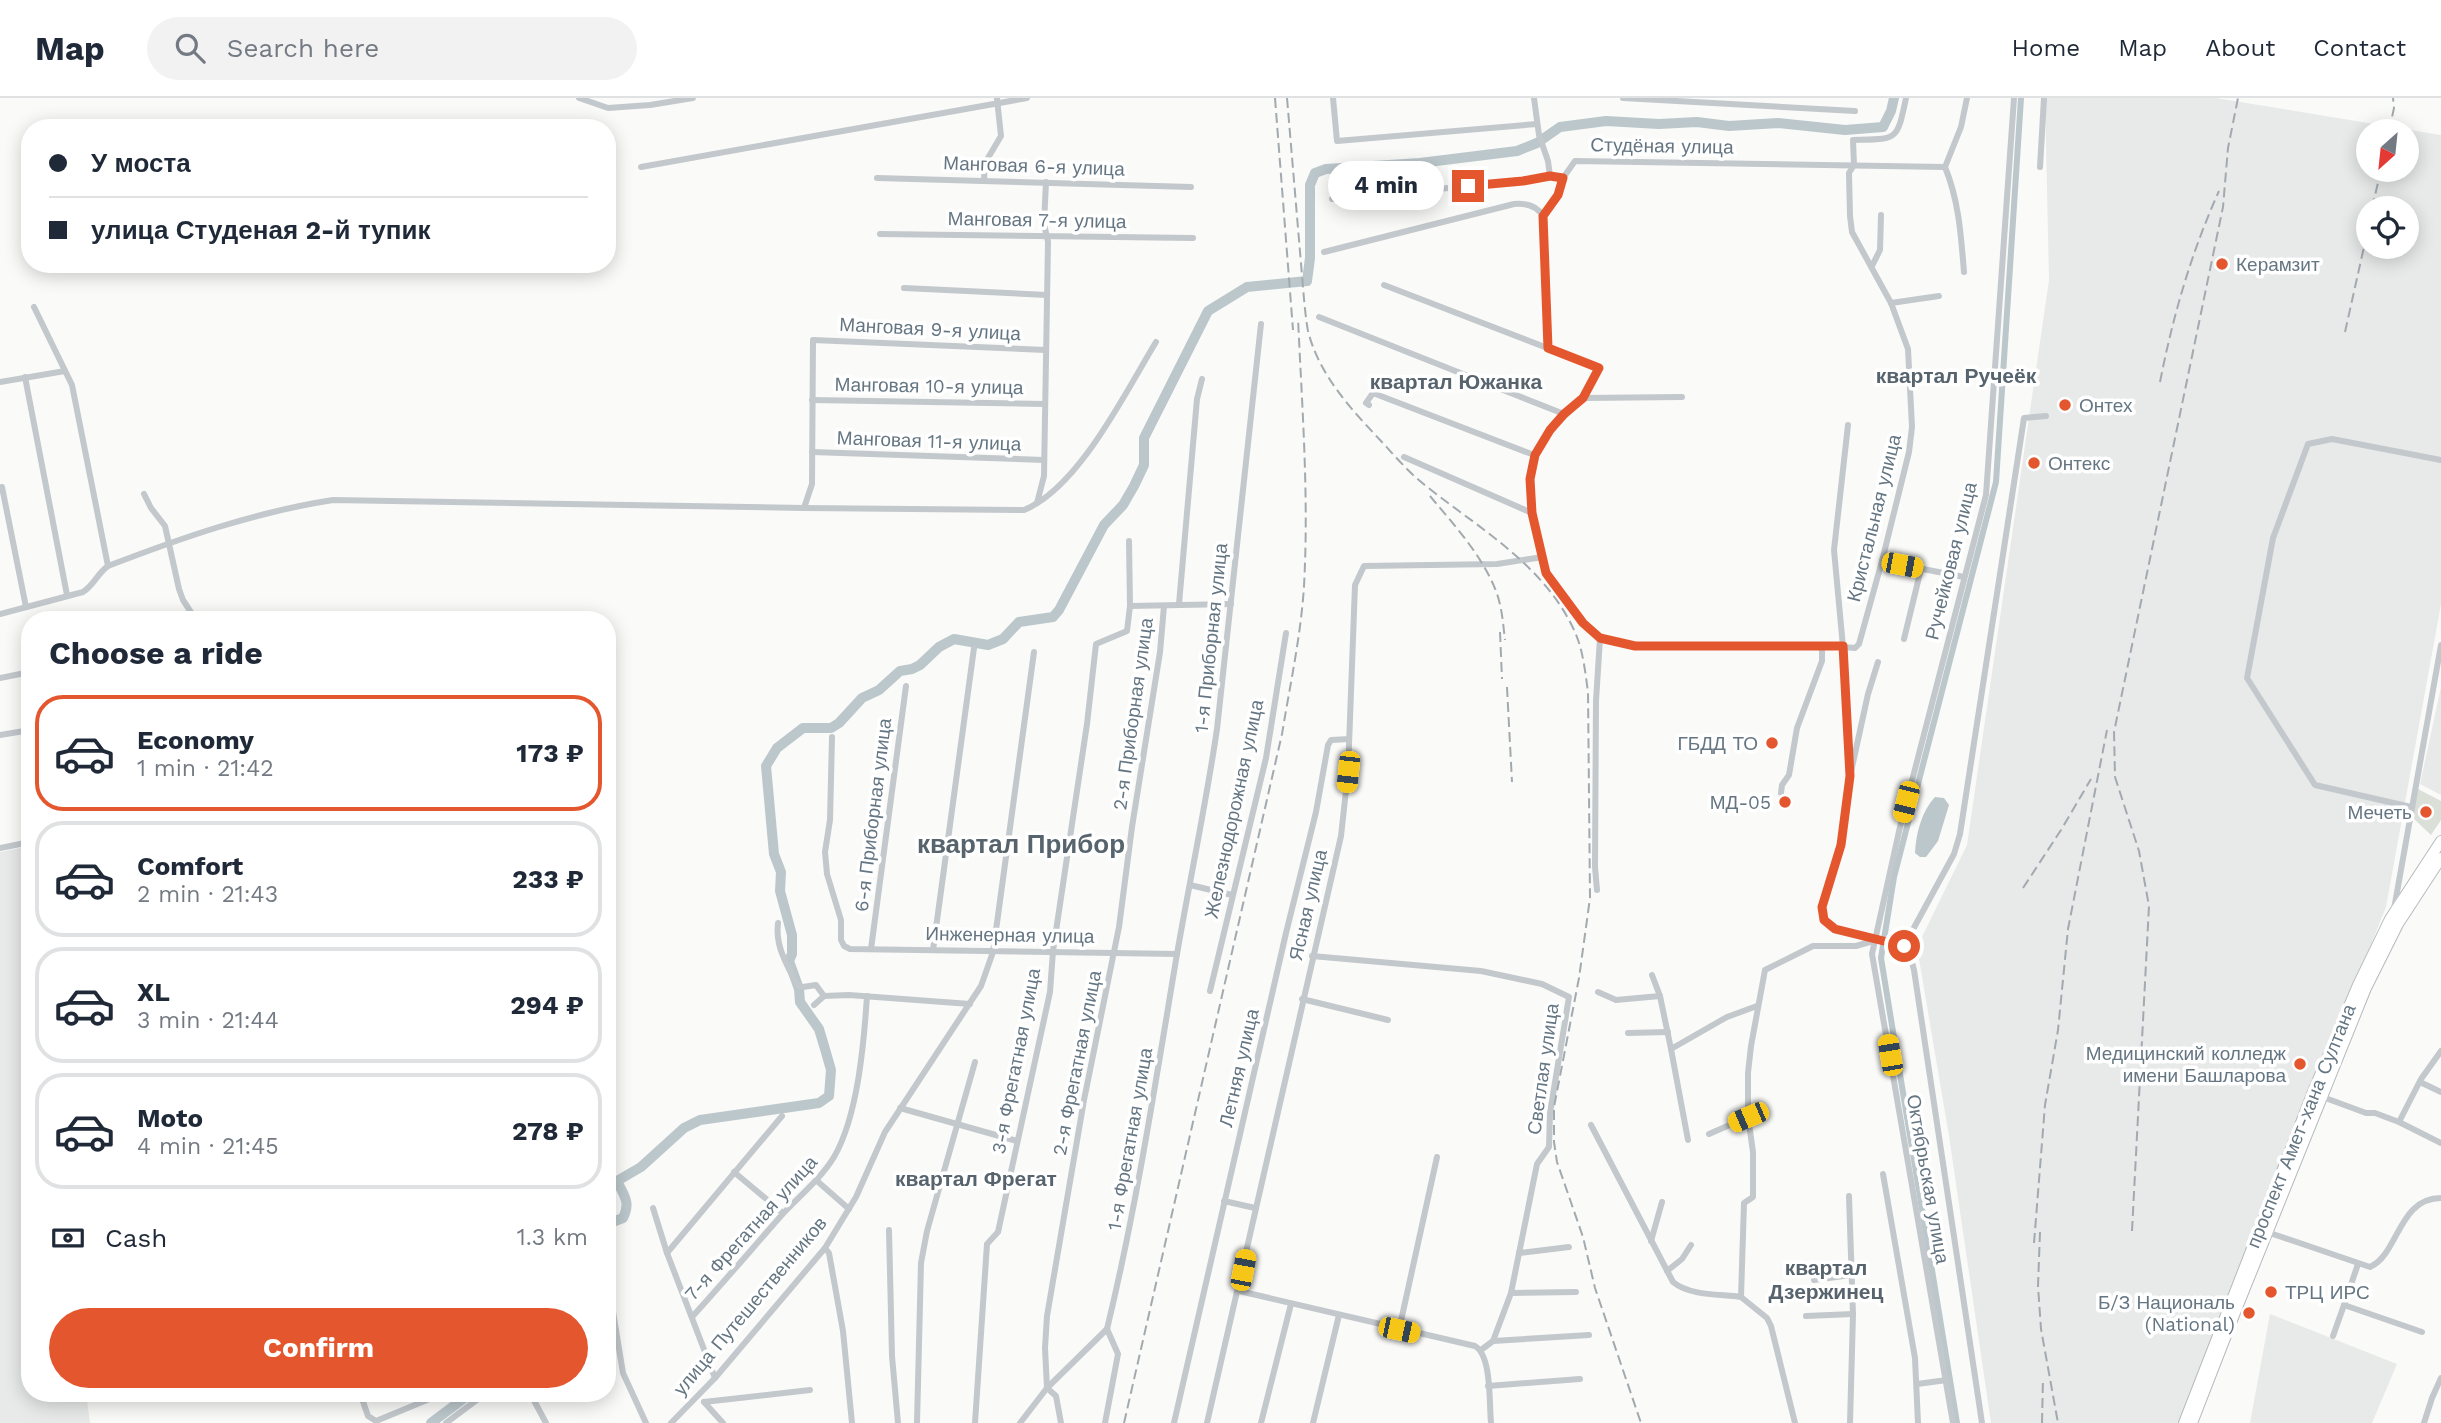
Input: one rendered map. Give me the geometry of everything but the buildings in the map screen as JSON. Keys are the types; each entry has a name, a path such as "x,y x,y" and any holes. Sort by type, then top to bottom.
{"main road":[{"name":"проспект Амет-хана Султана","path":"2184,1423 2266,1231 2358,985 2395,912 2441,841"},
{"path":"2317,1094 2398,924 2441,858"},
{"path":"2192,1423 2266,1231"}],"street":[{"path":"579,98 608,108 693,98"},
{"path":"641,167 997,100 1027,98"},
{"path":"1333,98 1337,141 1537,124"},
{"path":"1534,98 1539,135 1550,176"},
{"path":"1623,98 1855,111"},
{"name":"Кристальная улица","path":"1843,646 1855,649 1859,644 1909,452 1912,427 1908,349 1891,303 1852,232 1849,173 1854,165 1853,141 1884,139 1895,135 1900,126 1906,98"},
{"path":"1964,272 1959,215 1945,167 1961,127 1967,98"},
{"name":"Ручейковая улица","path":"1875,941 1900,827 1986,495 2014,98"},
{"path":"2040,167 2044,98"},
{"path":"984,180 985,163 1001,136 997,100"},
{"name":"Студёная улица","path":"1563,178 1575,161 1945,167"},
{"path":"1332,199 1523,181 1550,176 1563,178 1558,195 1543,216"},
{"name":"Манговая 6-я улица","path":"877,178 1191,187"},
{"path":"1037,505 1042,489 1044,460 1048,236 1044,224 1046,182"},
{"path":"1324,252 1514,204 1533,206 1540,210 1543,216 1548,348"},
{"path":"1872,267 1881,250 1881,215"},
{"name":"Манговая 7-я улица","path":"880,234 1193,239"},
{"path":"1384,285 1599,368 1583,398 1550,430 1535,455 1530,479 1532,513 1546,573 1583,623 1600,638 1635,646 1843,646"},
{"path":"904,288 1047,295"},
{"path":"1891,303 1939,296"},
{"path":"34,307 72,385 108,566"},
{"path":"1319,317 1564,414"},
{"name":"1-я Приборная улица","path":"1177,954 1215,743 1261,324"},
{"name":"Манговая 9-я улица","path":"812,400 813,340 1046,350"},
{"path":"0,614 83,592 92,586 101,571 108,566 167,543 262,514 333,500 1024,510 1037,505 1071,473 1106,425 1156,342"},
{"path":"0,382 65,370"},
{"path":"25,377 67,595"},
{"name":"2-я Приборная улица","path":"1179,604 1197,399 1202,379"},
{"path":"1369,405 1366,403 1373,393 1535,455"},
{"path":"1583,398 1682,397"},
{"path":"804,508 812,484 812,400"},
{"name":"Манговая 10-я улица","path":"812,400 1045,404"},
{"path":"1904,946 1954,854 1960,834 2024,418 2046,416"},
{"path":"1848,425 1834,550 1843,646 1850,776"},
{"path":"2411,807 2315,785 2247,678 2273,538 2308,444 2333,439 2441,460"},
{"name":"Манговая 11-я улица","path":"812,452 1044,460"},
{"path":"1404,457 1532,513"},
{"path":"2,487 26,607"},
{"path":"144,494 150,508 164,526 178,589 190,611"},
{"path":"1129,541 1130,606 1231,604"},
{"name":"Ясная улица","path":"1207,1423 1341,836 1349,739 1355,585 1364,566 1482,565 1543,557"},
{"path":"1882,561 1964,577"},
{"path":"1904,639 1921,569"},
{"name":"3-я Фрегатная улица","path":"975,1423 987,1244 998,1231 1050,992 1053,951 1087,724 1096,644 1128,631 1130,606"},
{"name":"2-я Приборная улица","path":"1114,952 1160,652 1164,606"},
{"name":"Железнодорожная улица","path":"1210,991 1266,758 1286,634"},
{"path":"1597,890 1595,715 1600,638"},
{"path":"2398,924 2393,907 2441,645"},
{"path":"933,950 974,648"},
{"path":"1781,793 1782,785 1789,775 1797,728 1822,661 1822,648"},
{"name":"улица Путешественников","path":"671,1423 715,1378 825,1248 849,1209 885,1132 981,986 993,952 1034,652"},
{"path":"1878,662 1850,776 1841,845 1822,907 1824,920 1835,929 1904,946 1910,955 1982,1423"},
{"path":"0,678 21,674"},
{"name":"6-я Приборная улица","path":"871,949 906,686"},
{"path":"0,735 21,732"},
{"name":"Инженерная улица","path":"832,737 830,820 825,852 827,874 841,920 841,940 844,946 850,949 1177,954"},
{"name":"Летняя улица","path":"1174,1423 1316,812 1328,745 1336,738 1349,739"},
{"path":"0,848 21,844"},
{"path":"1190,886 1232,895"},
{"path":"778,923 777,940 780,950 797,985 816,985 824,996"},
{"path":"1741,1297 1744,1203 1753,1197 1754,1175 1748,1117 1748,1073 1762,976 1769,966 1813,946 1856,946 1875,941"},
{"name":"Октябрьская улица","path":"1875,941 1872,954 1953,1423"},
{"name":"2-я Фрегатная улица","path":"1046,1388 1047,1316 1084,1100 1114,952"},
{"name":"1-я Фрегатная улица","path":"1107,1329 1136,1195 1177,954"},
{"name":"Светлая улица","path":"1312,956 1481,971 1542,984 1569,997 1550,1113 1549,1147 1537,1164 1511,1293 1493,1342"},
{"path":"1652,975 1668,1032 1688,1140"},
{"path":"1598,992 1616,1000 1660,996"},
{"path":"814,1005 824,996 867,996 970,1004"},
{"name":"7-я Фрегатная улица","path":"692,1317 834,1158 843,1138 859,1077 867,996"},
{"path":"1302,999 1388,1020"},
{"path":"1671,1049 1727,1017 1757,1006"},
{"path":"1628,1033 1668,1032"},
{"path":"2399,1122 2420,1082 2441,1051"},
{"path":"917,1423 921,1263 927,1231 975,1062"},
{"path":"2420,1082 2441,1092"},
{"path":"2317,1094 2366,1113 2375,1113 2399,1122 2441,1143"},
{"path":"900,1108 1017,1142"},
{"path":"667,1253 782,1116"},
{"path":"1709,1134 1748,1117"},
{"path":"1591,1125 1674,1282 1681,1288 1741,1297 1767,1318 1795,1423"},
{"path":"1399,1330 1437,1157"},
{"path":"734,1172 783,1213"},
{"path":"1883,1174 1904,1288 1917,1384 1918,1423"},
{"path":"816,1181 849,1209"},
{"path":"1849,1196 1853,1314 1850,1423"},
{"path":"2266,1231 2358,1264 2374,1266 2409,1213 2429,1198 2441,1198"},
{"path":"1224,1201 1255,1208"},
{"path":"1651,1241 1662,1202"},
{"path":"653,1208 667,1253 715,1378"},
{"path":"889,1230 892,1356 898,1423"},
{"path":"1667,1272 1682,1259 1691,1245"},
{"path":"1519,1253 1569,1247"},
{"path":"825,1248 829,1253 843,1331 852,1423"},
{"path":"2333,1336 2358,1264"},
{"path":"1814,1280 1851,1275"},
{"path":"1239,1291 1467,1344 1481,1350 1486,1361 1491,1423"},
{"path":"1511,1293 1576,1292"},
{"path":"1261,1423 1291,1304"},
{"path":"2344,1305 2422,1332"},
{"path":"1806,1316 1853,1314"},
{"path":"1313,1423 1339,1315"},
{"path":"1020,1423 1046,1388 1107,1329 1118,1354 1105,1423"},
{"path":"616,1330 623,1373 646,1423"},
{"path":"1481,1350 1493,1342 1589,1335"},
{"path":"2424,1423 2441,1378"},
{"path":"1488,1386 1580,1379"},
{"path":"1917,1384 1947,1380"},
{"path":"1046,1388 1056,1396 1061,1423"},
{"path":"704,1402 810,1390"},
{"path":"699,1395 723,1423"},
{"path":"363,1402 368,1416 376,1421 421,1402"},
{"path":"446,1423 474,1402"},
{"path":"535,1402 546,1423"}],"shaded area":[{"path":"2045,98 2216,98 2356,121 2356,182 2419,182 2419,131 2441,135 2441,604 2386,907 2181,1423 1991,1423 1949,1136 1917,947 1967,845 2049,280"},
{"path":"2441,687 2441,795 2420,784"},
{"path":"2418,789 2441,801 2441,820 2431,835 2412,817"},
{"path":"1935,797 1944,798 1949,805 1938,841 1926,857 1920,857 1915,853 1918,830 1923,815"},
{"path":"21,848 21,1402 87,1402 90,1423 0,1423 0,852"},
{"path":"2270,1314 2397,1364 2372,1423 2250,1423"}],"waterway":[{"path":"616,1221 623,1218 626,1208 626,1199 617,1181 641,1167 684,1128 700,1120 819,1103 829,1096 831,1070 825,1049 819,1029 800,1002 799,989 789,961 792,954 792,935 780,891 781,872 774,854 766,766 777,748 803,728 831,728 862,698 879,690 900,671 920,665 939,647 954,639 988,645 1003,639 1019,622 1053,617 1104,525 1123,505 1134,486 1144,465 1144,438 1208,311 1247,287 1307,281 1310,258 1310,185 1315,173 1326,169 1420,163 1517,151 1537,143 1560,127 1606,121 1659,124 1697,122 1729,126 1778,123 1845,130 1883,127 1894,98"},
{"path":"1957,1423 1881,958 1894,877 1996,482 2021,98"},
{"path":"431,1423 459,1402"}],"railway":[{"path":"1275,98 1293,330"},
{"path":"1287,98 1306,319 1313,347 1328,377 1348,404 1408,470 1489,533 1546,586 1561,607 1580,645 1588,692 1590,898 1579,978 1554,1107 1554,1142 1557,1162 1583,1237 1595,1288 1641,1423"},
{"path":"2132,1231 2149,906 2139,851 2115,777 2114,732 2223,207 2228,148 2238,98"},
{"path":"2392,119 2393,98"},
{"path":"2375,196 2378,182"},
{"path":"2160,382 2184,285 2219,191"},
{"path":"2345,332 2361,259"},
{"path":"1124,1423 1282,734 1298,641 1303,604 1306,519 1298,318"},
{"path":"1430,496 1467,541 1490,578 1500,603 1505,640"},
{"path":"1500,632 1502,679"},
{"path":"1507,687 1512,782"},
{"path":"2034,1243 2045,1105 2058,1030 2068,929 2107,730"},
{"path":"2023,888 2091,779"},
{"path":"2040,1232 2038,1286 2041,1329 2058,1423"},
{"path":"2042,1423 2043,1378"}],"place":[{"name":"Керамзит","path":"2222,264"},
{"name":"Онтех","path":"2065,405"},
{"name":"Онтекс","path":"2034,463"},
{"name":"ГБДД ТО","path":"1772,743"},
{"name":"МД-05","path":"1785,802"},
{"name":"Мечеть","path":"2426,812"},
{"name":"Медицинский колледж имени Башларова","path":"2300,1064"},
{"name":"ТРЦ ИРС","path":"2271,1292"},
{"name":"Б/З Националь (National)","path":"2249,1313"}],"district":[{"name":"квартал Ручеёк","path":"1956,375"},
{"name":"квартал Южанка","path":"1456,381"},
{"name":"квартал Прибор","path":"1021,844"},
{"name":"квартал Фрегат","path":"976,1178"},
{"name":"квартал Дзержинец","path":"1826,1279"}],"route":[{"path":"1468,186 1550,176 1563,178 1558,195 1543,216 1548,348 1599,368 1583,398 1550,430 1535,455 1530,479 1532,513 1546,573 1583,623 1600,638 1635,646 1843,646 1850,776 1841,845 1822,907 1824,920 1835,929 1904,946"}]}
